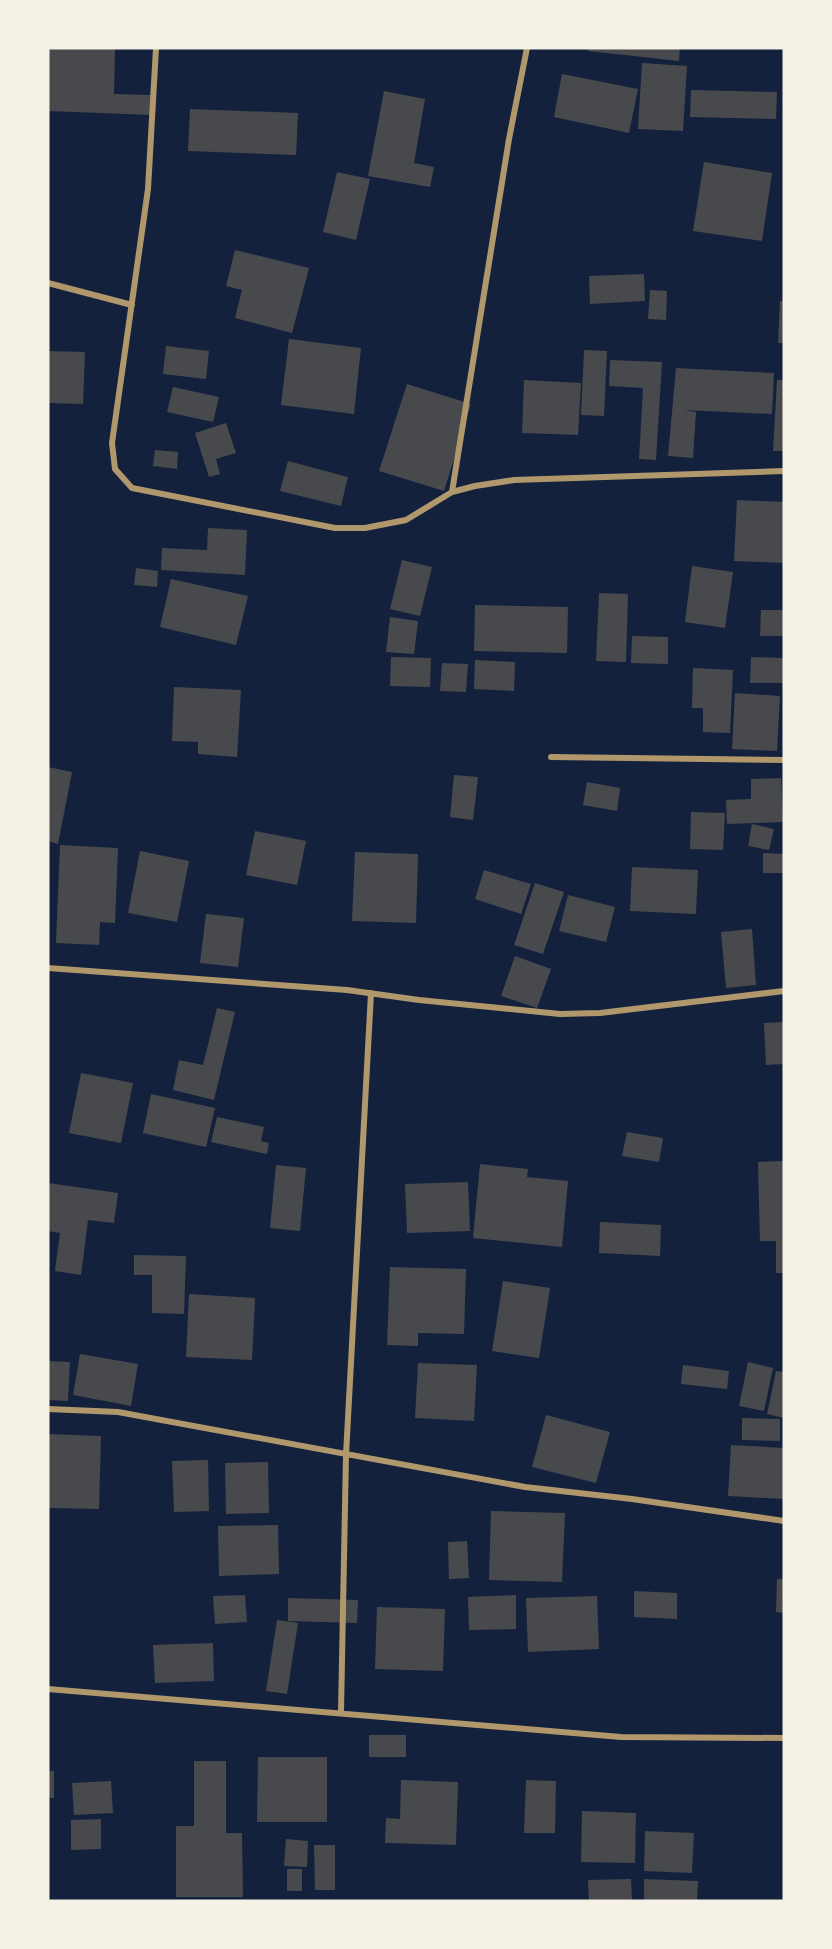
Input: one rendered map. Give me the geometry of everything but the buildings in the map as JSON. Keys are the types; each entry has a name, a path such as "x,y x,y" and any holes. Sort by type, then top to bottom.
{"street":[{"path":"156,48 148,189 112,443 115,469 132,488 335,528 366,528 406,520 452,492 514,480 784,471"},
{"path":"452,492 509,139 527,48"},
{"path":"48,283 132,305"},
{"path":"551,756 784,760"},
{"path":"48,968 371,993 560,1014 600,1013 784,991"},
{"path":"341,1712 346,1455 371,993"},
{"path":"48,1409 118,1412 525,1487 632,1499 784,1521"},
{"path":"48,1689 621,1737 784,1738"}]}
